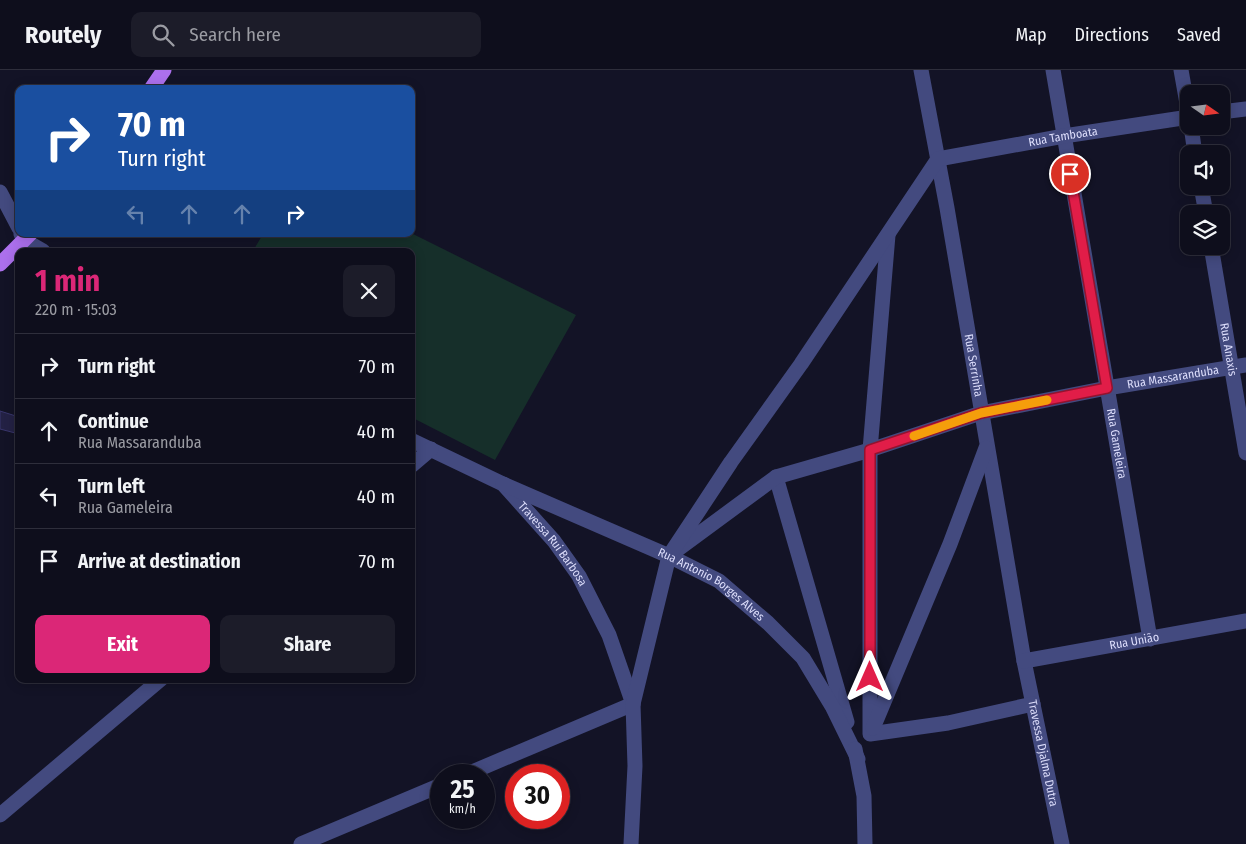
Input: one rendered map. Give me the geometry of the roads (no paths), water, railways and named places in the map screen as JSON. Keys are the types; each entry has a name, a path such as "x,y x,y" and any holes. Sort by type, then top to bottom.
{"main road":[{"path":"154,85 164,70"},
{"path":"0,264 22,237"}],"street":[{"name":"Rua Serrinha","path":"920,70 938,159 1024,661"},
{"name":"Rua Gameleira","path":"1053,70 1150,639"},
{"path":"1181,70 1184,85"},
{"path":"1230,111 1246,109"},
{"name":"Rua Tamboata","path":"938,159 1180,117"},
{"path":"631,844 635,766 633,704 669,556 731,462 801,364 938,159"},
{"path":"0,192 15,218"},
{"path":"870,734 870,450 888,234"},
{"path":"28,237 40,248"},
{"name":"Rua Anaxis","path":"1213,255 1239,366 1246,454"},
{"name":"Rua Massaranduba","path":"776,477 870,450 981,413 1107,388 1239,366"},
{"name":"Travessa Rui Barbosa","path":"415,442 503,484 554,541 579,576 609,635 633,704"},
{"path":"858,758 870,734 950,544 987,446"},
{"path":"415,463 431,449"},
{"path":"669,556 776,477 858,758 864,796 865,844"},
{"name":"Rua Antonio Borges Alves","path":"503,484 669,556 719,581 768,623 803,658 832,706 858,758"},
{"name":"Rua União","path":"1024,661 1246,621"},
{"name":"Travessa Djalma Dutra","path":"1024,661 1062,844"},
{"path":"0,815 156,683"},
{"path":"491,764 633,704"},
{"path":"870,734 948,723 1033,704"},
{"path":"301,844 430,790"}]}
